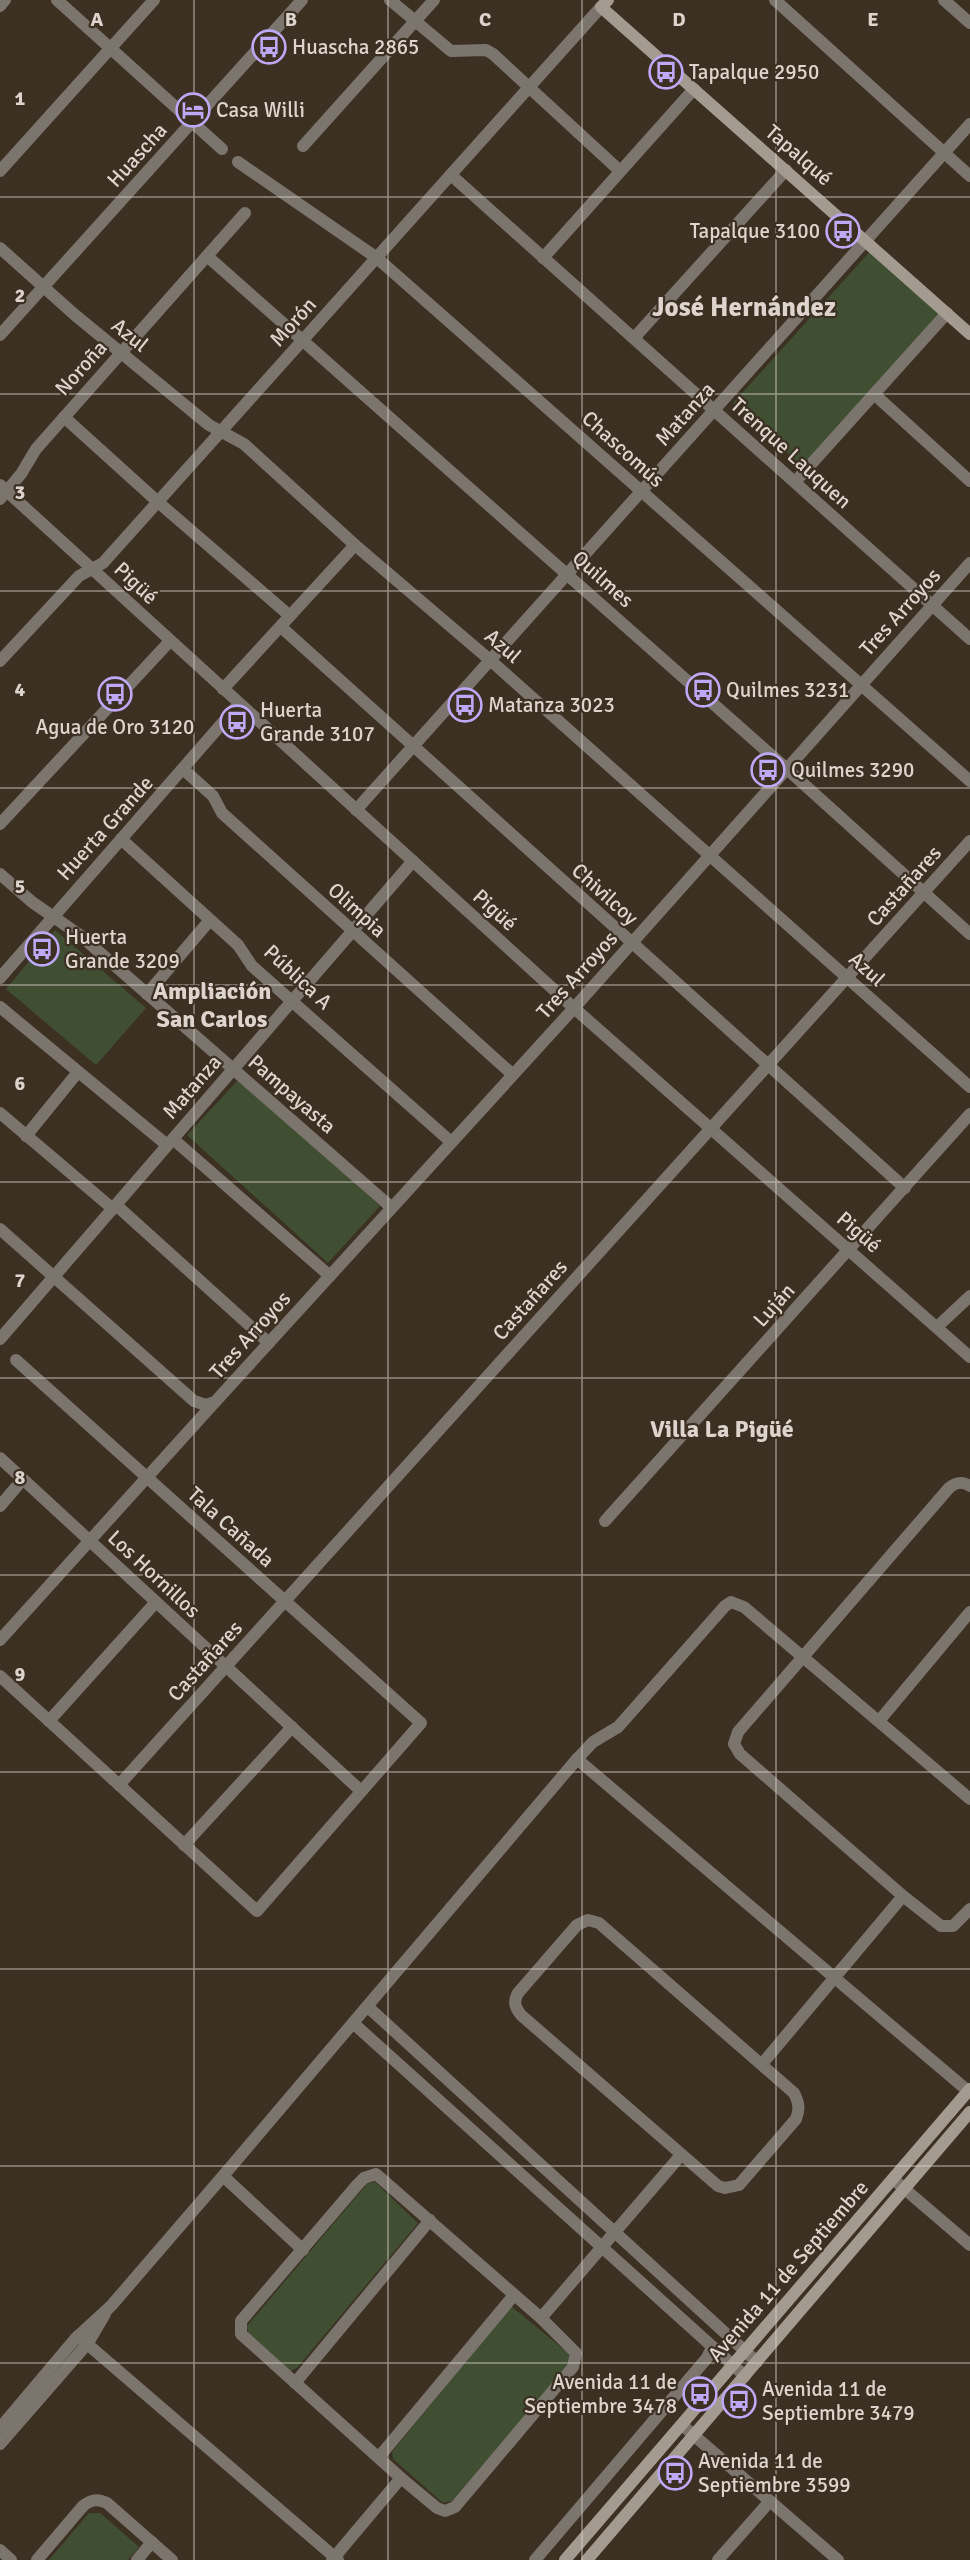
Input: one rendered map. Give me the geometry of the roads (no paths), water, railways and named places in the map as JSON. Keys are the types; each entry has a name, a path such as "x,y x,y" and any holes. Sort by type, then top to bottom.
{"main road":[{"name":"Tapalqué","path":"605,4 694,88 970,334"},
{"name":"Avenida 11 de Septiembre","path":"565,2560 969,2090"},
{"name":"Avenida 11 de Septiembre","path":"587,2560 970,2112"}],"street":[{"path":"0,6 5,0"},
{"path":"57,0 222,149"},
{"path":"0,171 154,0"},
{"name":"Huascha","path":"0,335 302,0"},
{"path":"390,0 451,51 486,50 530,87 620,171"},
{"path":"303,146 434,0"},
{"path":"774,0 970,176"},
{"path":"944,0 970,23"},
{"name":"Morón","path":"0,662 79,576 103,563 605,4"},
{"path":"543,258 694,88"},
{"name":"Matanza","path":"356,810 970,124"},
{"name":"Chascomús","path":"238,162 377,258 970,781"},
{"path":"634,338 786,170"},
{"name":"Trenque Lauquen","path":"451,176 970,639"},
{"name":"Noroña","path":"2,492 21,474 36,449 245,213"},
{"name":"Azul","path":"0,248 43,287 221,432 244,444 355,545 490,660 970,1087"},
{"name":"Quilmes","path":"207,256 568,574 970,934"},
{"path":"795,482 947,313"},
{"path":"874,394 970,481"},
{"path":"64,417 290,616"},
{"name":"Pigüé","path":"2,492 93,570 574,1008 970,1358"},
{"path":"223,689 355,545"},
{"name":"Tres Arroyos","path":"0,1641 147,1478 211,1403 269,1343 450,1141 574,1008 970,563"},
{"name":"Chivilcoy","path":"281,627 905,1188"},
{"path":"0,824 170,641"},
{"name":"Huerta Grande","path":"0,978 239,704"},
{"name":"Olimpia","path":"183,769 213,796 222,813 512,1074"},
{"name":"Pública A","path":"121,839 238,945 252,966 450,1141"},
{"name":"Castañares","path":"119,1785 970,841"},
{"name":"Matanza","path":"0,1339 413,861"},
{"name":"Pampayasta","path":"0,874 81,936 391,1207"},
{"path":"147,994 210,920"},
{"path":"0,1007 78,1072 170,1142 330,1276"},
{"path":"26,1136 78,1072"},
{"path":"0,1113 115,1207 269,1343"},
{"name":"Luján","path":"605,1521 970,1114"},
{"path":"0,1229 194,1401 211,1403"},
{"path":"937,1327 970,1296"},
{"name":"Tala Cañada","path":"16,1360 421,1723 361,1791"},
{"name":"Los Hornillos","path":"0,1458 361,1791"},
{"path":"0,1506 23,1479"},
{"path":"970,1486 962,1483 949,1488 738,1732 734,1744 740,1754 903,1896 946,1927 953,1926 970,1909"},
{"path":"49,1721 156,1602"},
{"path":"0,2444 83,2339 577,1759 593,1742 618,1727 731,1602 744,1607 804,1656 970,1799"},
{"path":"879,1721 970,1612"},
{"path":"0,1676 257,1911 361,1791"},
{"path":"184,1845 292,1727"},
{"path":"577,1759 833,1978 969,2090"},
{"path":"762,2064 903,1896"},
{"path":"588,1920 598,1923 762,2064 794,2093 799,2102 799,2111 796,2119 739,2185 724,2188 718,2186 681,2155 521,2015 515,2008 514,1999 577,1925 588,1920"},
{"path":"368,2007 757,2362"},
{"path":"353,2023 745,2376"},
{"path":"541,2318 681,2155"},
{"path":"370,2175 381,2177 430,2220 573,2348 576,2361 455,2507 445,2511 437,2508 401,2478 247,2342 240,2328 241,2321 358,2184 370,2175"},
{"path":"223,2176 303,2250"},
{"path":"893,2179 970,2245"},
{"path":"295,2383 430,2220"},
{"path":"379,2457 514,2295"},
{"path":"0,2428 83,2339"},
{"path":"83,2339 335,2559 401,2478"},
{"path":"535,2560 707,2358 712,2348"},
{"path":"682,2425 838,2560"},
{"path":"37,2560 84,2506 90,2500 98,2499 107,2503 172,2560"},
{"path":"718,2560 771,2501"},
{"path":"137,2560 152,2542"},
{"path":"0,2550 11,2560"}],"place":[{"name":"Huascha 2865","path":"269,47"},
{"name":"Tapalque 2950","path":"666,72"},
{"name":"Casa Willi","path":"193,110"},
{"name":"Tapalque 3100","path":"843,231"},
{"name":"Quilmes 3231","path":"703,690"},
{"name":"Agua de Oro 3120","path":"115,694"},
{"name":"Matanza 3023","path":"465,705"},
{"name":"Huerta Grande 3107","path":"237,722"},
{"name":"Quilmes 3290","path":"768,770"},
{"name":"Huerta Grande 3209","path":"42,949"},
{"name":"Avenida 11 de Septiembre 3478","path":"700,2394"},
{"name":"Avenida 11 de Septiembre 3479","path":"739,2401"},
{"name":"Avenida 11 de Septiembre 3599","path":"675,2473"}],"district":[{"name":"José Hernández","path":"744,307"},
{"name":"Ampliación San Carlos","path":"212,1005"},
{"name":"Villa La Pigüé","path":"722,1429"}]}
